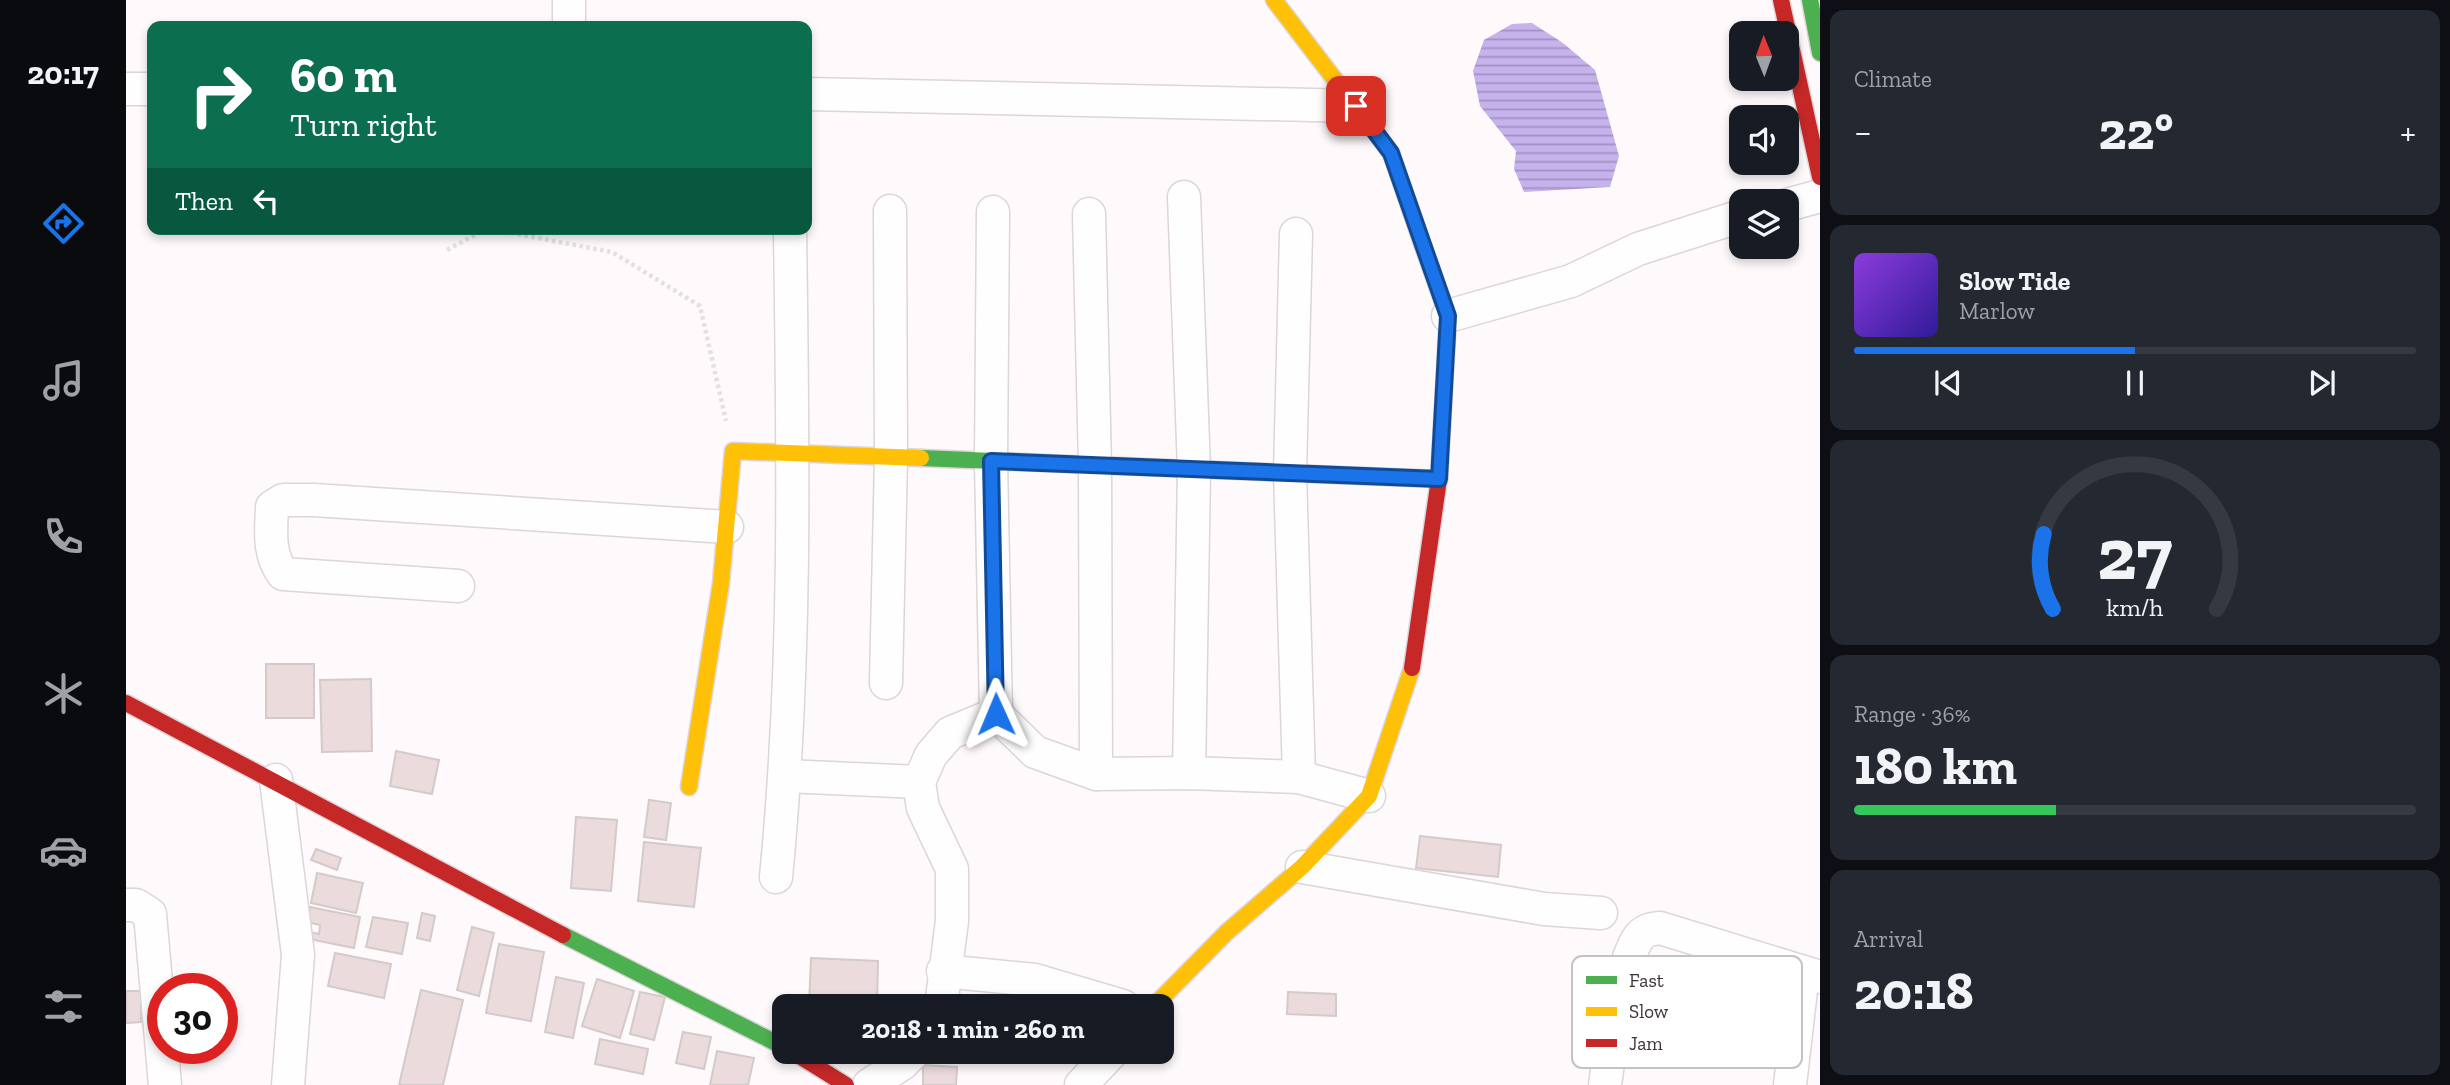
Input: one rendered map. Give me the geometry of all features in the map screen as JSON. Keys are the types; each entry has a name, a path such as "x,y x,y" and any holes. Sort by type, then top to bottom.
{"main road":[{"path":"1166,994 1227,932 1301,867 1369,796 1413,666 1439,479 1448,316 1391,153 1274,0"},
{"path":"1780,0 1820,177"},
{"path":"1810,0 1820,53"},
{"path":"689,787 727,527 733,451 1439,479"},
{"path":"126,702 276,780 456,881 772,1041"},
{"path":"804,1066 846,1085"}],"street":[{"path":"569,0 569,21"},
{"path":"126,89 147,89"},
{"path":"812,94 1356,106"},
{"path":"1799,202 1820,196"},
{"path":"1184,197 1194,470 1189,773"},
{"path":"886,683 891,457 890,211"},
{"path":"993,212 991,461 996,714 1035,752 1096,774 1189,773 1299,778 1369,796"},
{"path":"1088,214 1095,466 1096,774"},
{"path":"1448,316 1571,281 1638,249 1729,220"},
{"path":"1296,234 1290,473 1299,778"},
{"path":"776,877 786,776 793,453 790,235"},
{"path":"458,586 283,574 275,563 271,549 272,508 284,500 314,500 727,527"},
{"path":"942,994 951,920 951,869 923,808 919,782 931,755 950,733 996,714"},
{"path":"786,776 919,782"},
{"path":"276,780 298,955 288,1085"},
{"path":"1301,867 1544,909 1601,913"},
{"path":"126,905 136,905 150,914 165,1085"},
{"path":"1632,956 1638,938 1647,929 1660,928 1750,956"},
{"path":"943,971 1035,980 1082,994"},
{"path":"1802,1022 1811,975"},
{"path":"869,1085 902,1064"},
{"path":"1081,1085 1101,1064"}],"path":[{"path":"447,250 476,235"},
{"path":"520,235 612,252 700,306 733,451"}],"shaded area":[{"path":"1532,23 1563,43 1595,70 1619,156 1610,187 1524,192 1514,169 1516,151 1480,106 1473,71 1484,40 1512,24"}],"building":[{"path":"266,664 314,664 314,718 266,718"},
{"path":"371,679 372,751 322,752 320,680"},
{"path":"396,751 439,760 432,794 390,786"},
{"path":"649,800 671,803 666,840 644,837"},
{"path":"576,817 617,820 611,891 571,888"},
{"path":"1420,836 1501,845 1498,877 1416,868"},
{"path":"644,842 701,848 694,907 638,901"},
{"path":"316,849 341,858 337,870 311,860"},
{"path":"317,873 363,883 356,913 311,903"},
{"path":"310,907 360,917 354,948 309,939 310,932 319,934 320,925 307,922"},
{"path":"422,913 435,916 430,941 417,938"},
{"path":"373,917 408,923 402,954 366,947"},
{"path":"472,927 494,933 479,996 457,990"},
{"path":"499,944 544,952 531,1021 486,1013"},
{"path":"335,953 391,964 384,998 328,986"},
{"path":"811,958 878,961 877,994 810,994"},
{"path":"556,977 584,983 573,1038 545,1032"},
{"path":"597,979 634,991 620,1038 582,1026"},
{"path":"421,990 463,1000 443,1085 399,1085"},
{"path":"126,991 141,991 141,1022 126,1023"},
{"path":"640,992 665,997 654,1040 630,1034"},
{"path":"1288,992 1336,994 1336,1016 1287,1014"},
{"path":"683,1032 711,1037 704,1069 676,1063"},
{"path":"600,1039 648,1049 643,1074 595,1064"},
{"path":"717,1051 754,1058 748,1085 710,1085"},
{"path":"923,1065 957,1067 956,1085 923,1085"}],"traffic: fast":[{"path":"1810,0 1820,53"},
{"path":"921,458 1439,479"},
{"path":"563,935 772,1041"}],"traffic: slow":[{"path":"1274,0 1391,153 1423,246"},
{"path":"689,787 721,583 733,451 921,458"},
{"path":"1166,994 1227,932 1302,867 1369,796 1412,668"}],"traffic: jam":[{"path":"1781,0 1820,177"},
{"path":"1412,668 1439,479 1448,316 1423,246"},
{"path":"126,703 563,935"},
{"path":"812,1064 846,1085"}],"route":[{"path":"996,714 991,461 1439,479 1448,316 1391,153 1356,106"}]}
